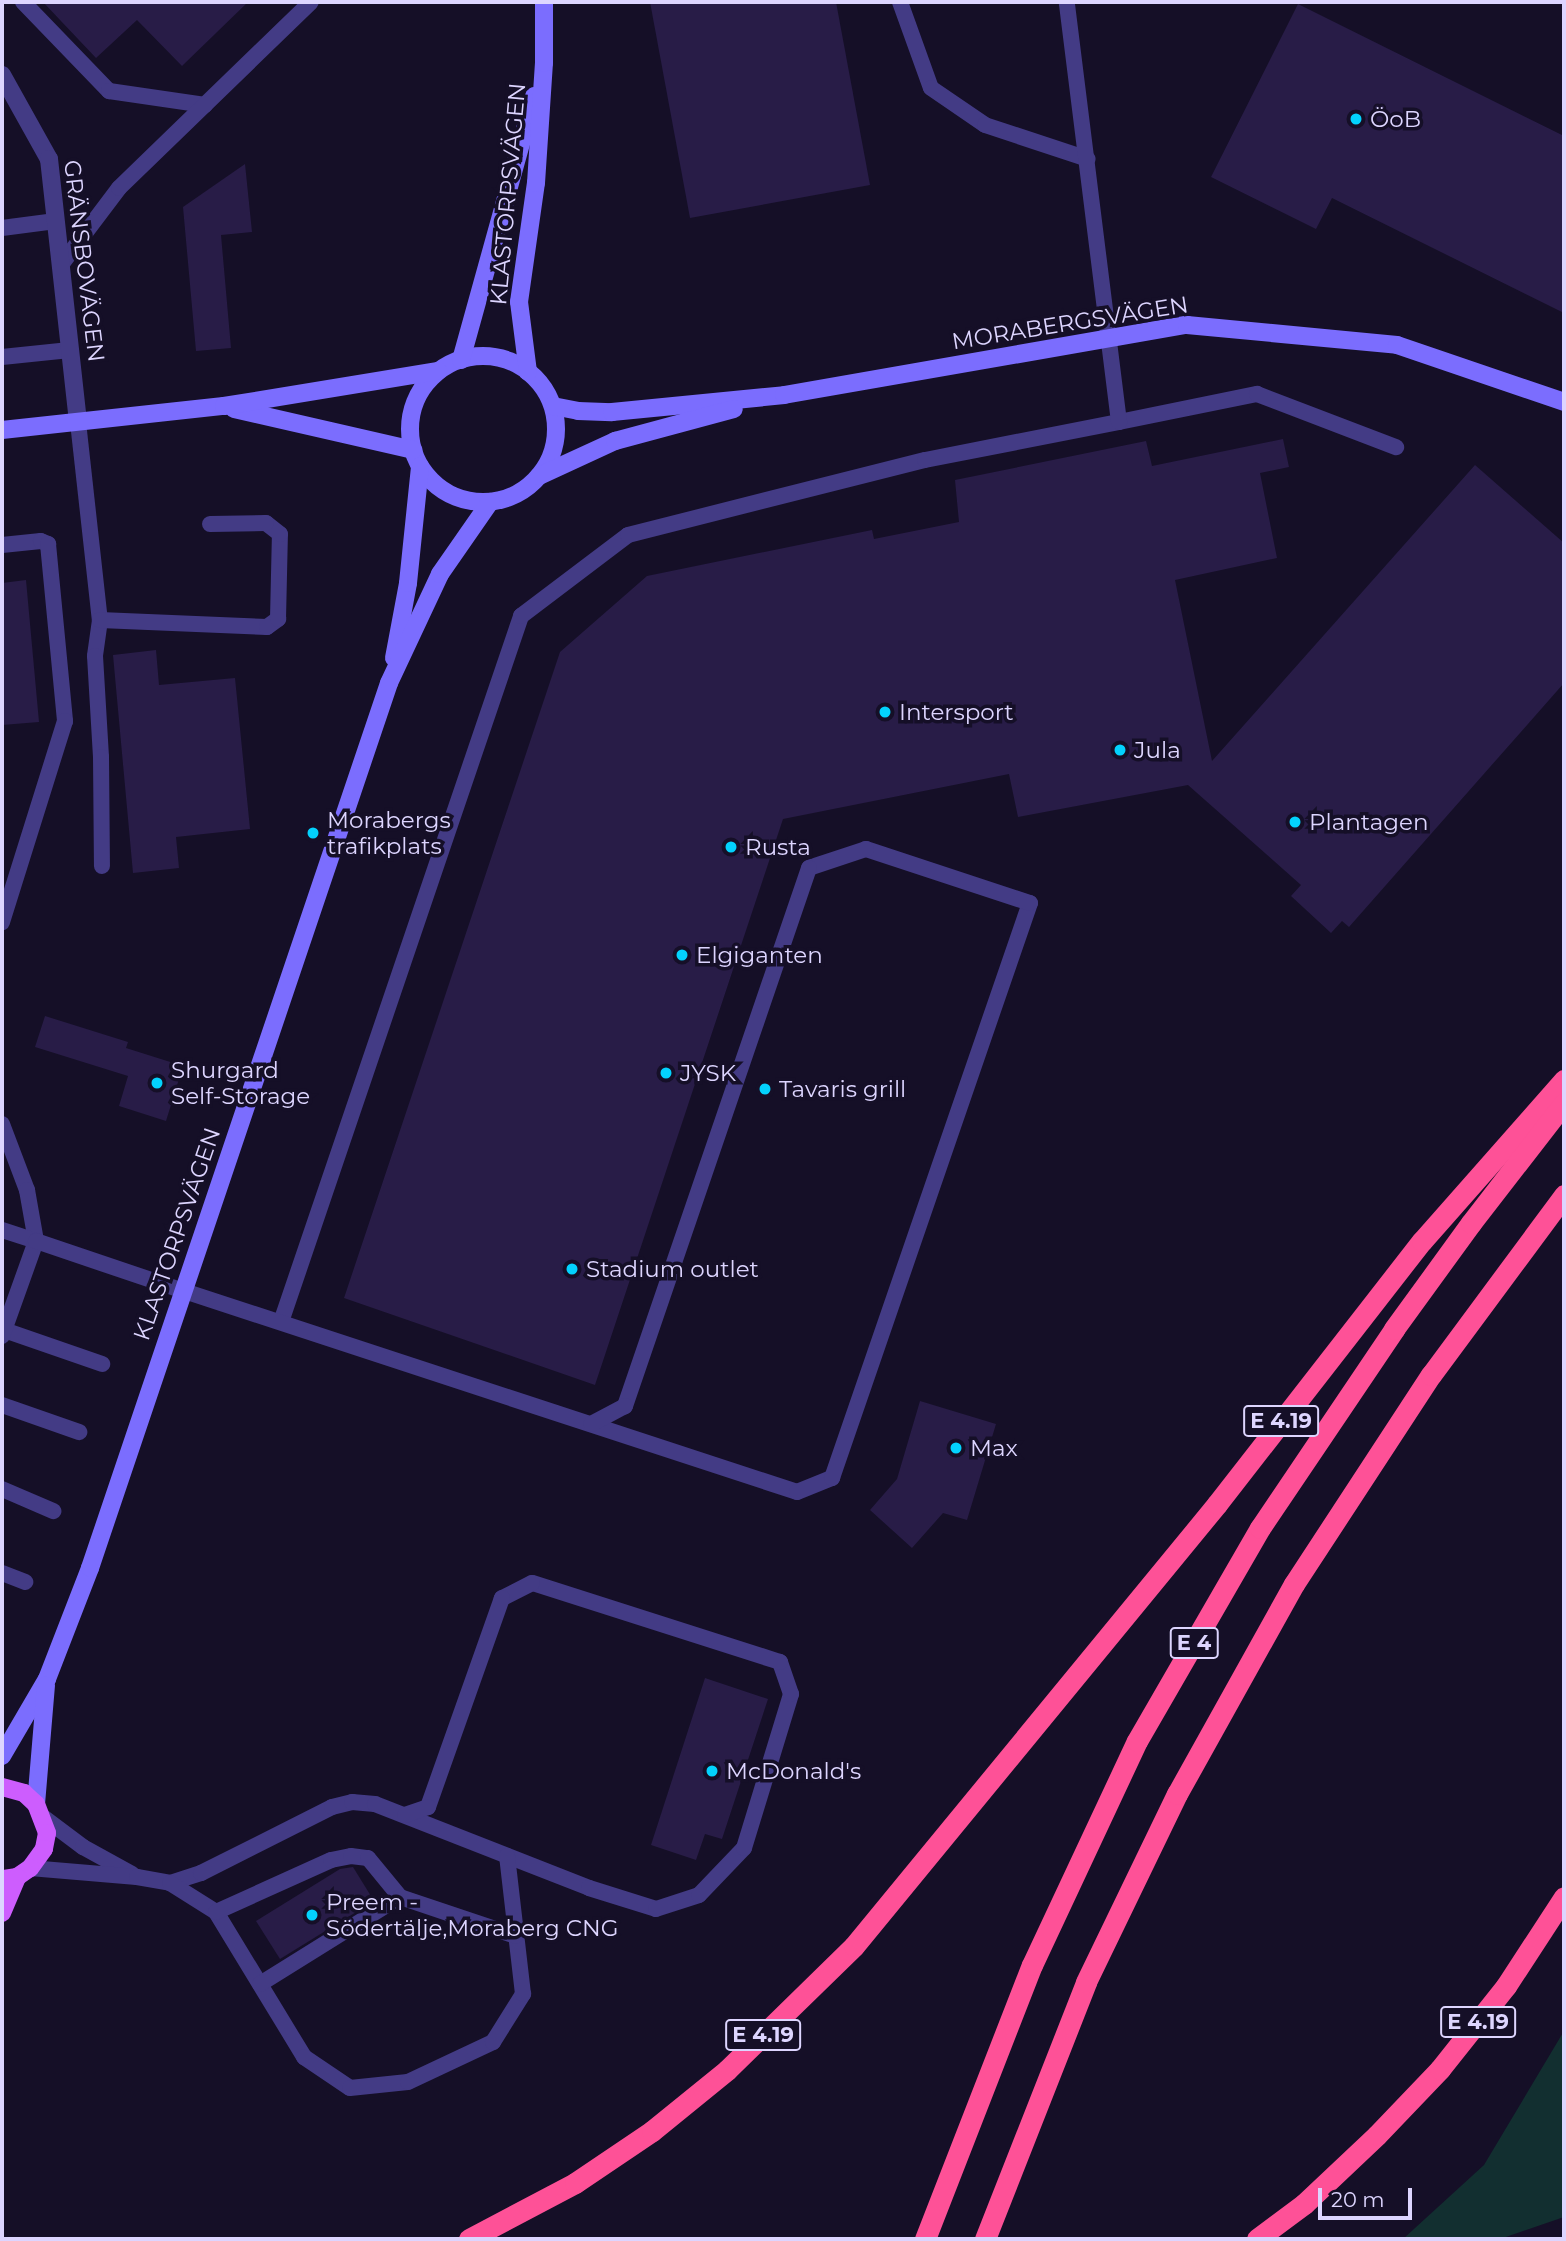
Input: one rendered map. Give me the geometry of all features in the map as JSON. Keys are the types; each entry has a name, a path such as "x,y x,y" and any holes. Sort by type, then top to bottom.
{"highway":[{"name":"E 4.19","path":"469,2239 575,2183 652,2131 727,2070 854,1945 1217,1504 1422,1241 1564,1080"},
{"name":"E 4","path":"925,2239 1032,1965 1137,1741 1260,1528 1471,1223 1564,1103"},
{"name":"E 4","path":"985,2239 1086,1982 1177,1794 1294,1584 1432,1376 1564,1195"},
{"name":"E 4.19","path":"1257,2239 1304,2204 1377,2136 1440,2069 1506,1986 1564,1897"}],"main road":[{"path":"2,1787 24,1793 40,1810 47,1833 44,1849 16,1875 2,1913"}],"street":[{"name":"KLASTORPSVÄGEN","path":"528,372 519,302 536,183 544,62 544,2"},
{"name":"KLASTORPSVÄGEN","path":"461,360 544,62"},
{"name":"GRÄNSBOVÄGEN","path":"2,75 49,159 78,422"},
{"name":"MORABERGSVÄGEN","path":"552,406 578,411 612,412 784,395 1187,326 1397,345 1564,402"},
{"path":"2,430 223,406 438,371 461,360 485,356 510,361 528,372 543,387 552,406 555,440 546,466 538,477 517,495 491,502 470,501 450,495 433,483 420,467 413,450 412,412 421,389 438,371"},
{"name":"MORABERGSVÄGEN","path":"538,477 615,441 784,395"},
{"path":"223,406 413,450"},
{"name":"KLASTORPSVÄGEN","path":"389,683 408,583 420,467"},
{"name":"KLASTORPSVÄGEN","path":"2,1756 47,1679 89,1568 389,683 440,574 491,502"},
{"name":"KLASTORPSVÄGEN","path":"40,1810 47,1679"}],"lane":[{"path":"23,2 109,91 205,105"},
{"path":"61,265 119,188 311,2"},
{"path":"900,2 931,88 985,125 1088,159"},
{"path":"1067,2 1119,422"},
{"path":"2,228 56,221"},
{"path":"2,357 70,350"},
{"path":"281,1322 521,616 628,535 925,460 1257,394 1396,447"},
{"path":"78,422 100,620 95,656 101,757 102,866"},
{"path":"100,620 267,627 278,619 281,534 266,523 210,524"},
{"path":"2,545 40,541 48,544 65,721 2,922"},
{"path":"2,1230 797,1492 832,1478 1030,903 866,849 809,868 625,1406 591,1424"},
{"path":"2,1124 27,1190 34,1216 36,1241 3,1333 102,1364"},
{"path":"2,1405 79,1432"},
{"path":"2,1489 53,1511"},
{"path":"2,1573 25,1582"},
{"path":"170,1883 201,1873 331,1807 352,1802 375,1804 589,1888 656,1909 699,1895 744,1849 792,1694 780,1662 531,1583 502,1598 428,1807 405,1815"},
{"path":"40,1810 83,1847 137,1877"},
{"path":"216,1912 331,1860 351,1856 368,1858 400,1897 516,1936"},
{"path":"16,1875 137,1877 170,1883 216,1912 304,2057 350,2088 408,2082 493,2042 523,1994 507,1856"},
{"path":"260,1984 400,1897"}],"green space":[{"path":"1564,2031 1564,2217 1500,2239 1403,2239 1484,2165"}],"building":[{"path":"43,2 248,2 182,66 137,20 96,58"},
{"path":"650,2 836,2 870,185 690,218"},
{"path":"1298,4 1564,136 1564,313 1332,198 1316,229 1211,177"},
{"path":"245,164 252,232 221,235 231,348 196,351 183,207"},
{"path":"1283,439 1289,467 1260,473 1277,558 1175,580 1212,761 1475,465 1564,543 1564,683 1349,927 1342,921 1331,933 1291,896 1301,885 1188,785 1018,817 1009,774 783,819 595,1385 344,1298 560,652 647,576 872,530 874,539 959,522 955,480 1146,441 1152,466"},
{"path":"26,580 39,722 2,725 2,583"},
{"path":"156,650 159,685 235,678 250,829 176,837 179,868 133,873 113,655"},
{"path":"45,1016 128,1042 126,1048 183,1066 166,1121 119,1106 128,1076 35,1047"},
{"path":"920,1401 996,1424 967,1520 943,1513 912,1548 870,1510 897,1479"},
{"path":"705,1678 768,1699 722,1839 705,1834 696,1860 651,1845"},
{"path":"353,1867 374,1901 280,1959 256,1921 340,1869"}],"place":[{"name":"ÖoB","path":"1356,119"},
{"name":"Intersport","path":"885,712"},
{"name":"Jula","path":"1120,750"},
{"name":"Plantagen","path":"1295,822"},
{"name":"Morabergs trafikplats","path":"313,833"},
{"name":"Rusta","path":"731,847"},
{"name":"Elgiganten","path":"682,955"},
{"name":"JYSK","path":"666,1073"},
{"name":"Shurgard Self-Storage","path":"157,1083"},
{"name":"Tavaris grill","path":"765,1089"},
{"name":"Stadium outlet","path":"572,1269"},
{"name":"Max","path":"956,1448"},
{"name":"McDonald's","path":"712,1771"},
{"name":"Preem - Södertälje,Moraberg CNG","path":"312,1915"}]}
